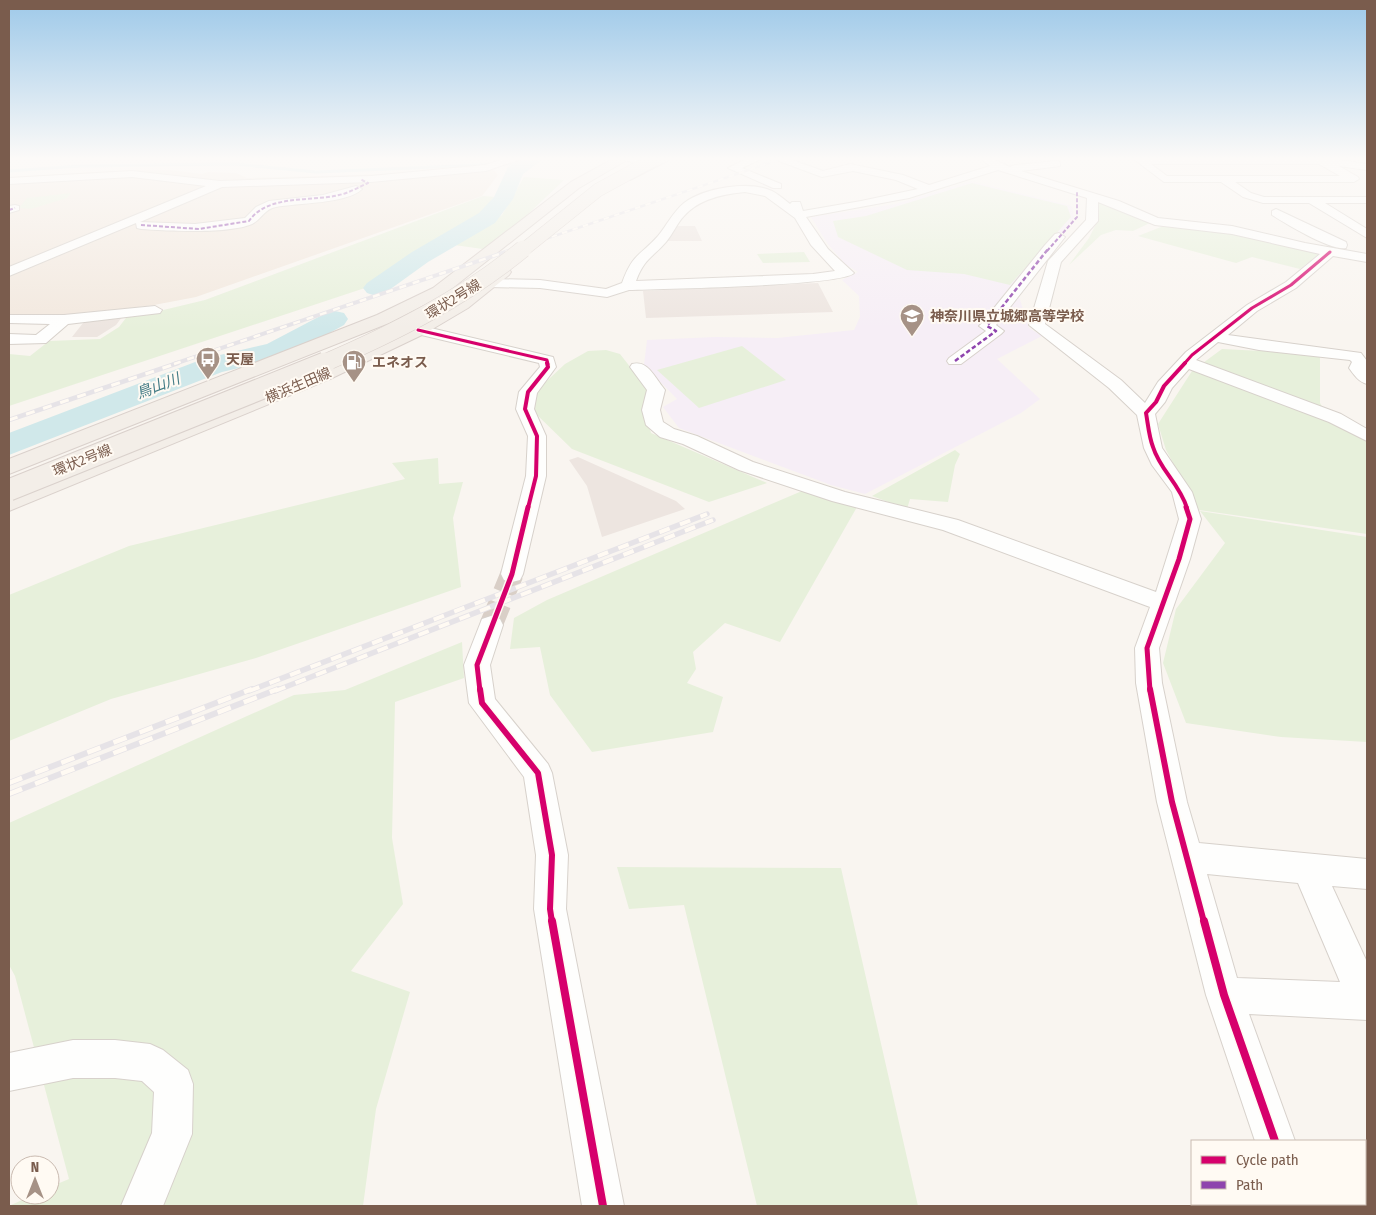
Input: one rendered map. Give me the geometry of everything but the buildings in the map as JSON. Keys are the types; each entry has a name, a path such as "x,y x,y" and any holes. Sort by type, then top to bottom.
{"main road":[{"name":"横浜生田線","path":"9,467 383,319 439,290 534,217"},
{"name":"環状2号線","path":"9,477 340,345 431,302 474,274 544,217"},
{"name":"環状2号線","path":"9,490 298,374 404,328 454,300 487,278 562,217"},
{"name":"横浜生田線","path":"9,504 323,375 418,330 462,304 567,217"}],"street":[{"path":"9,272 142,217"},
{"path":"141,225 199,229 249,221 252,217"},
{"path":"628,286 635,265 642,256 662,239 677,217"},
{"path":"489,283 540,284 607,293 628,286 813,278 847,273 836,266 803,217"},
{"path":"955,361 996,331 987,326 1017,291 1035,264 1077,217"},
{"path":"1092,217 1092,221 1055,261 1037,325 1115,384 1146,413 1153,448 1162,465 1182,492 1190,519 1179,559 1147,648 1149,683 1172,802 1224,995 1275,1140"},
{"path":"1145,217 1155,221 1232,230 1330,252 1364,257"},
{"path":"1282,217 1364,257"},
{"path":"1338,217 1367,234"},
{"path":"1287,220 1345,221"},
{"path":"1146,413 1156,402 1164,386 1186,362 1252,308 1291,285 1330,252"},
{"path":"9,318 64,320 155,310"},
{"path":"9,339 40,340 64,320"},
{"path":"418,330 547,360 548,367 528,392 525,409 537,436 536,476 512,574"},
{"path":"1215,337 1259,345 1361,357 1357,368 1367,379"},
{"path":"1186,362 1335,418 1367,436"},
{"path":"638,367 656,390 651,410 655,426 667,434 690,440 746,466 839,497 950,525 1162,603"},
{"path":"491,626 477,665 482,704 538,773 552,856 550,909 603,1206"},
{"path":"1187,858 1367,874"},
{"path":"1224,995 1367,1002 1308,868"},
{"path":"9,1072 73,1059 115,1059 150,1063 174,1084 172,1134 142,1206"}],"shaded area":[{"path":"9,217 423,217 196,297 154,305 66,316 9,314"},
{"name":"神奈川県立城郷高等学校","path":"811,217 1074,217 1016,287 1029,328 1042,336 997,359 1040,399 1021,413 865,494 831,485 679,428 663,407 677,399 644,365 647,340 716,337 777,338 854,330 860,317 859,296 842,280 858,272 845,264 827,243"},
{"path":"677,226 695,226 702,241 666,241"},
{"path":"818,283 833,312 646,318 643,291"},
{"path":"125,313 116,325 97,337 72,337 87,318"},
{"path":"578,457 676,501 685,509 602,537 587,486 569,460"}],"green space":[{"path":"428,217 481,217 467,227 430,247 380,283 9,406 9,354 30,356 49,341 100,339 119,327 129,314 155,312 205,300"},
{"path":"499,217 525,217 490,250 454,245"},
{"path":"861,217 1071,217 1010,285 964,274 907,270 838,237 833,221"},
{"path":"1097,217 1138,217 1152,222 1133,231 1116,230 1101,235 1069,265 1089,238 1097,222"},
{"path":"1166,225 1232,232 1321,252 1300,269 1252,257 1236,263 1138,236"},
{"path":"804,252 810,262 763,263 757,254"},
{"path":"742,346 786,380 699,408 657,370"},
{"path":"1222,349 1320,354 1320,403 1330,420 1367,442 1367,534 1199,510 1166,450 1158,424 1192,371"},
{"path":"606,350 620,354 649,391 643,405 651,433 767,483 709,502 572,449 533,411 535,392 565,364 588,351"},
{"path":"955,450 960,454 955,465 948,502 910,499 907,509 872,496"},
{"path":"438,458 439,484 463,482 453,518 461,587 256,658 111,699 9,741 9,595 129,546 405,479 392,463"},
{"path":"802,491 857,507 780,642 725,623 693,652 696,669 687,683 723,697 713,732 592,752 550,695 540,647 510,649 514,618 547,600"},
{"path":"1200,511 1367,537 1367,742 1281,737 1186,723 1163,663 1176,609 1225,543"},
{"path":"462,642 464,678 395,702 392,838 403,904 351,971 410,992 376,1109 363,1206 9,1206 60,1205 60,1183 69,1179 15,976 9,965 9,823 294,695 345,690"},
{"path":"617,867 841,868 918,1206 757,1206 684,905 629,909"}],"waterway":[{"name":"鳥山川","path":"376,288 420,257 488,217"},
{"name":"鳥山川","path":"9,445 213,365 276,351 335,319"}],"tunnel":[{"path":"491,625 512,574"}],"railway":[{"path":"510,251 611,217"},
{"path":"174,364 514,249"},
{"path":"9,420 178,363"},
{"path":"249,691 707,514"},
{"path":"275,691 713,520"},
{"path":"9,783 252,689"},
{"path":"9,794 278,689"}],"marked path":[{"path":"141,225 199,229 249,221 252,217"},
{"path":"955,361 996,331 987,326 1017,291 1035,264 1077,217"}],"cycle path":[{"path":"1275,1140 1224,995 1172,802 1149,683 1147,648 1179,559 1190,519 1182,492 1162,465 1153,448 1146,413 1156,402 1164,386 1192,355 1252,308 1291,285 1330,252"},
{"path":"418,330 547,360 548,367 528,392 525,409 537,436 536,476 512,574 477,665 482,703 538,773 552,855 550,909 603,1206"}],"place":[{"name":"神奈川県立城郷高等学校","path":"912,337"},
{"name":"天屋","path":"208,380"},
{"name":"エネオス","path":"354,383"}]}
